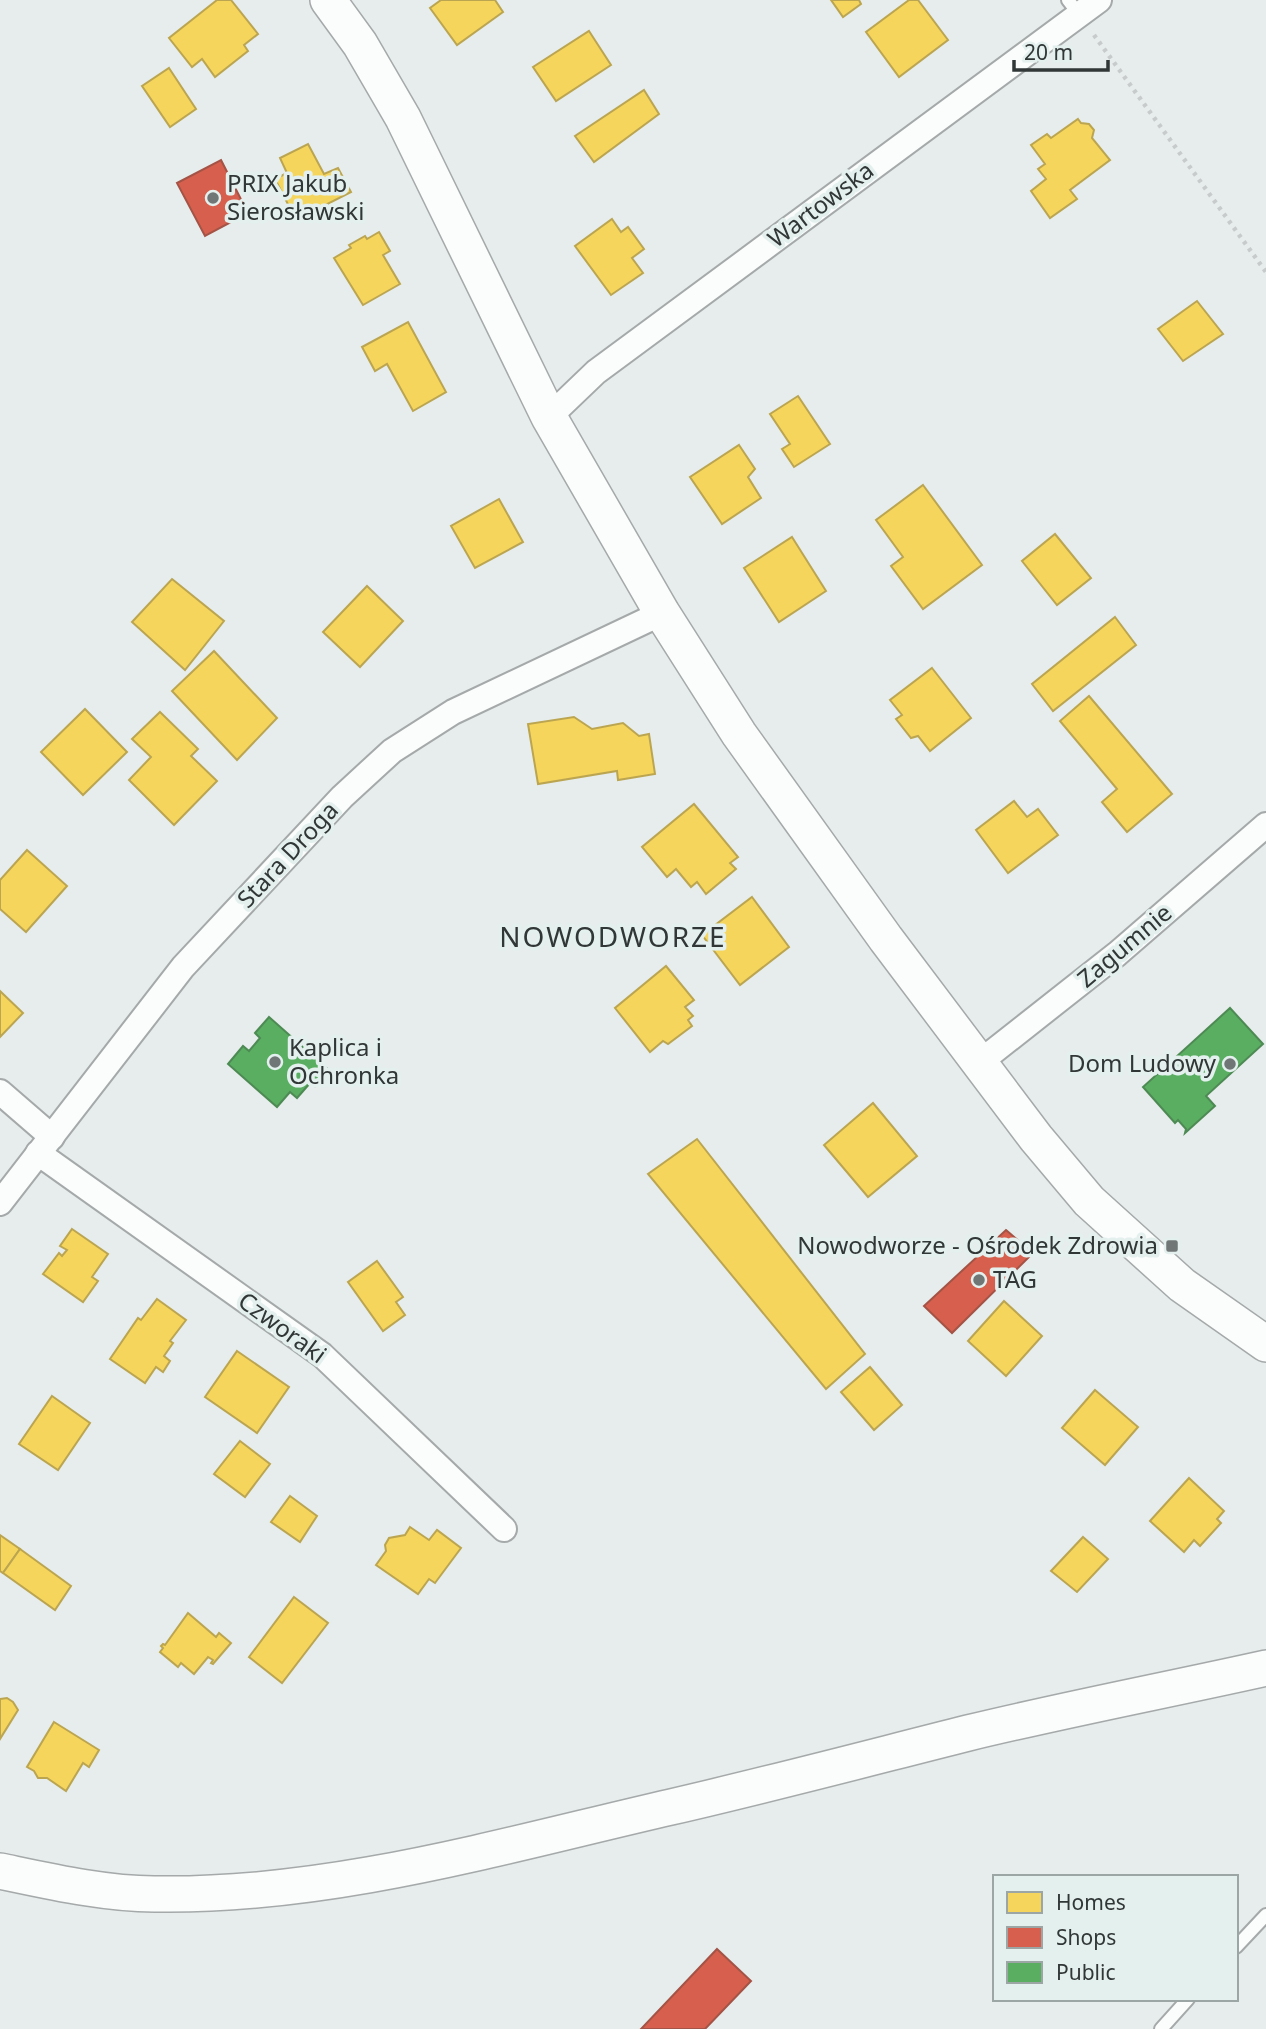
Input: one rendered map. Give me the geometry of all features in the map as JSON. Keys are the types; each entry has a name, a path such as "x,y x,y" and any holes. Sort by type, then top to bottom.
{"street":[{"path":"328,0 360,44 403,118 549,417 662,613 739,734 886,939 1036,1138 1089,1201 1182,1285 1266,1344"},
{"name":"Wartowska","path":"549,417 596,372 1082,5"},
{"name":"Stara Droga","path":"0,1203 183,967 342,797 392,751 453,712 662,613"},
{"name":"Zagumnie","path":"981,1062 1117,954 1266,825"},
{"name":"Czworaki","path":"0,1092 45,1145 322,1355 504,1529"},
{"path":"0,1871 84,1886 152,1894 241,1891 322,1883 416,1866 764,1786 970,1733 1266,1668"}],"lane":[{"path":"1238,1945 1266,1915"},
{"path":"1161,2029 1186,2001"}],"path":[{"path":"1082,5 1266,272"}],"building: Homes":[{"path":"217,0 231,0 258,34 244,45 248,51 215,77 202,59 192,67 169,38"},
{"path":"441,0 495,0 503,12 457,45 430,8"},
{"path":"831,0 859,0 861,4 843,17"},
{"path":"909,0 918,0 948,40 899,77 866,32"},
{"path":"589,31 611,65 556,101 533,67"},
{"path":"169,68 196,109 170,127 142,86"},
{"path":"644,90 659,114 594,162 575,136"},
{"path":"1078,119 1081,123 1089,124 1094,130 1092,138 1110,160 1070,190 1077,199 1050,218 1031,191 1046,179 1038,169 1045,164 1031,145 1047,134 1051,138"},
{"path":"308,144 324,174 338,168 351,192 296,220 275,179 287,173 280,158"},
{"path":"612,219 621,232 628,227 644,249 632,258 643,273 611,295 575,246"},
{"path":"379,232 390,251 383,255 400,284 363,305 334,258 351,248 349,245"},
{"path":"1197,301 1223,334 1183,361 1158,329"},
{"path":"408,322 446,392 413,411 387,364 375,371 362,347"},
{"path":"798,396 830,444 794,467 782,449 790,444 770,414"},
{"path":"739,445 755,469 748,477 761,498 722,524 690,477"},
{"path":"923,485 982,565 923,609 891,566 903,557 876,520"},
{"path":"499,499 523,542 475,568 451,526"},
{"path":"1055,534 1091,578 1057,605 1022,561"},
{"path":"792,537 826,591 779,622 744,568"},
{"path":"172,579 224,621 185,670 132,622"},
{"path":"367,586 403,621 360,667 323,632"},
{"path":"1115,617 1136,645 1053,711 1032,684"},
{"path":"214,651 277,718 237,760 172,691"},
{"path":"932,668 971,718 930,751 918,736 911,738 896,719 902,715 890,700"},
{"path":"1089,696 1172,794 1127,832 1102,802 1117,789 1060,721"},
{"path":"85,709 127,752 83,795 41,752"},
{"path":"160,712 198,749 191,756 217,781 174,825 129,780 151,757 132,739"},
{"path":"574,717 592,729 623,723 639,736 649,734 655,774 618,780 617,771 538,784 528,724"},
{"path":"1014,801 1027,817 1038,809 1058,835 1008,873 976,830"},
{"path":"694,804 738,857 730,863 736,869 706,894 697,882 691,887 676,869 667,877 642,847"},
{"path":"27,850 67,886 26,932 0,909 0,880"},
{"path":"752,897 789,947 740,985 702,935"},
{"path":"666,966 694,1000 685,1007 693,1016 688,1020 692,1026 668,1044 663,1041 650,1052 615,1008"},
{"path":"0,991 23,1013 0,1037"},
{"path":"873,1103 917,1156 868,1197 824,1145"},
{"path":"697,1139 865,1354 826,1389 648,1174"},
{"path":"72,1229 108,1254 92,1277 98,1281 83,1302 43,1274 59,1253 62,1256 67,1250 60,1246"},
{"path":"377,1261 403,1297 396,1302 405,1315 383,1331 348,1282"},
{"path":"157,1299 186,1320 170,1341 173,1343 164,1356 170,1361 163,1372 156,1367 145,1383 110,1359 138,1318 141,1320"},
{"path":"1004,1301 1042,1336 1006,1376 968,1341"},
{"path":"237,1351 289,1387 257,1433 205,1397"},
{"path":"870,1367 902,1405 874,1430 841,1392"},
{"path":"1095,1390 1138,1427 1105,1465 1062,1428"},
{"path":"52,1396 90,1423 58,1470 19,1444"},
{"path":"240,1441 270,1464 245,1497 214,1474"},
{"path":"1189,1478 1224,1511 1217,1519 1221,1523 1200,1546 1194,1540 1184,1552 1150,1521"},
{"path":"290,1496 317,1516 300,1542 271,1522"},
{"path":"410,1527 429,1540 437,1530 461,1548 435,1583 429,1579 418,1594 376,1565 386,1551 385,1545 389,1538 405,1535"},
{"path":"0,1535 20,1549 3,1573 0,1571"},
{"path":"1083,1537 1108,1559 1077,1592 1051,1571"},
{"path":"20,1549 71,1586 55,1610 3,1573"},
{"path":"294,1597 328,1623 282,1683 249,1657"},
{"path":"188,1613 216,1637 219,1633 231,1643 213,1664 213,1660 208,1657 194,1674 181,1663 178,1667 160,1652 163,1648 161,1646 165,1645"},
{"path":"7,1698 18,1710 0,1739 0,1699"},
{"path":"54,1722 99,1750 89,1767 83,1763 66,1791 47,1778 38,1778 34,1771 27,1767"}],"building: Shops":[{"name":"PRIX Jakub Sierosławski","path":"221,160 248,213 205,236 177,183"},
{"name":"TAG","path":"1006,1230 1033,1253 952,1333 924,1306"},
{"path":"717,1949 751,1981 705,2029 641,2029"}],"building: Public":[{"path":"1230,1008 1263,1044 1206,1096 1215,1106 1185,1133 1186,1129 1178,1120 1175,1123 1143,1087"},
{"name":"Kaplica i Ochronka","path":"269,1017 329,1070 315,1086 311,1082 297,1098 290,1092 277,1107 228,1064 243,1046 249,1051 260,1038 255,1033"}],"place":[{"name":"PRIX Jakub Sierosławski","path":"213,198"},
{"name":"Kaplica i Ochronka","path":"275,1062"},
{"name":"Dom Ludowy","path":"1230,1064"},
{"name":"Nowodworze - Ośrodek Zdrowia","path":"1172,1246"},
{"name":"TAG","path":"979,1280"}],"district":[{"name":"NOWODWORZE","path":"613,937"}]}
